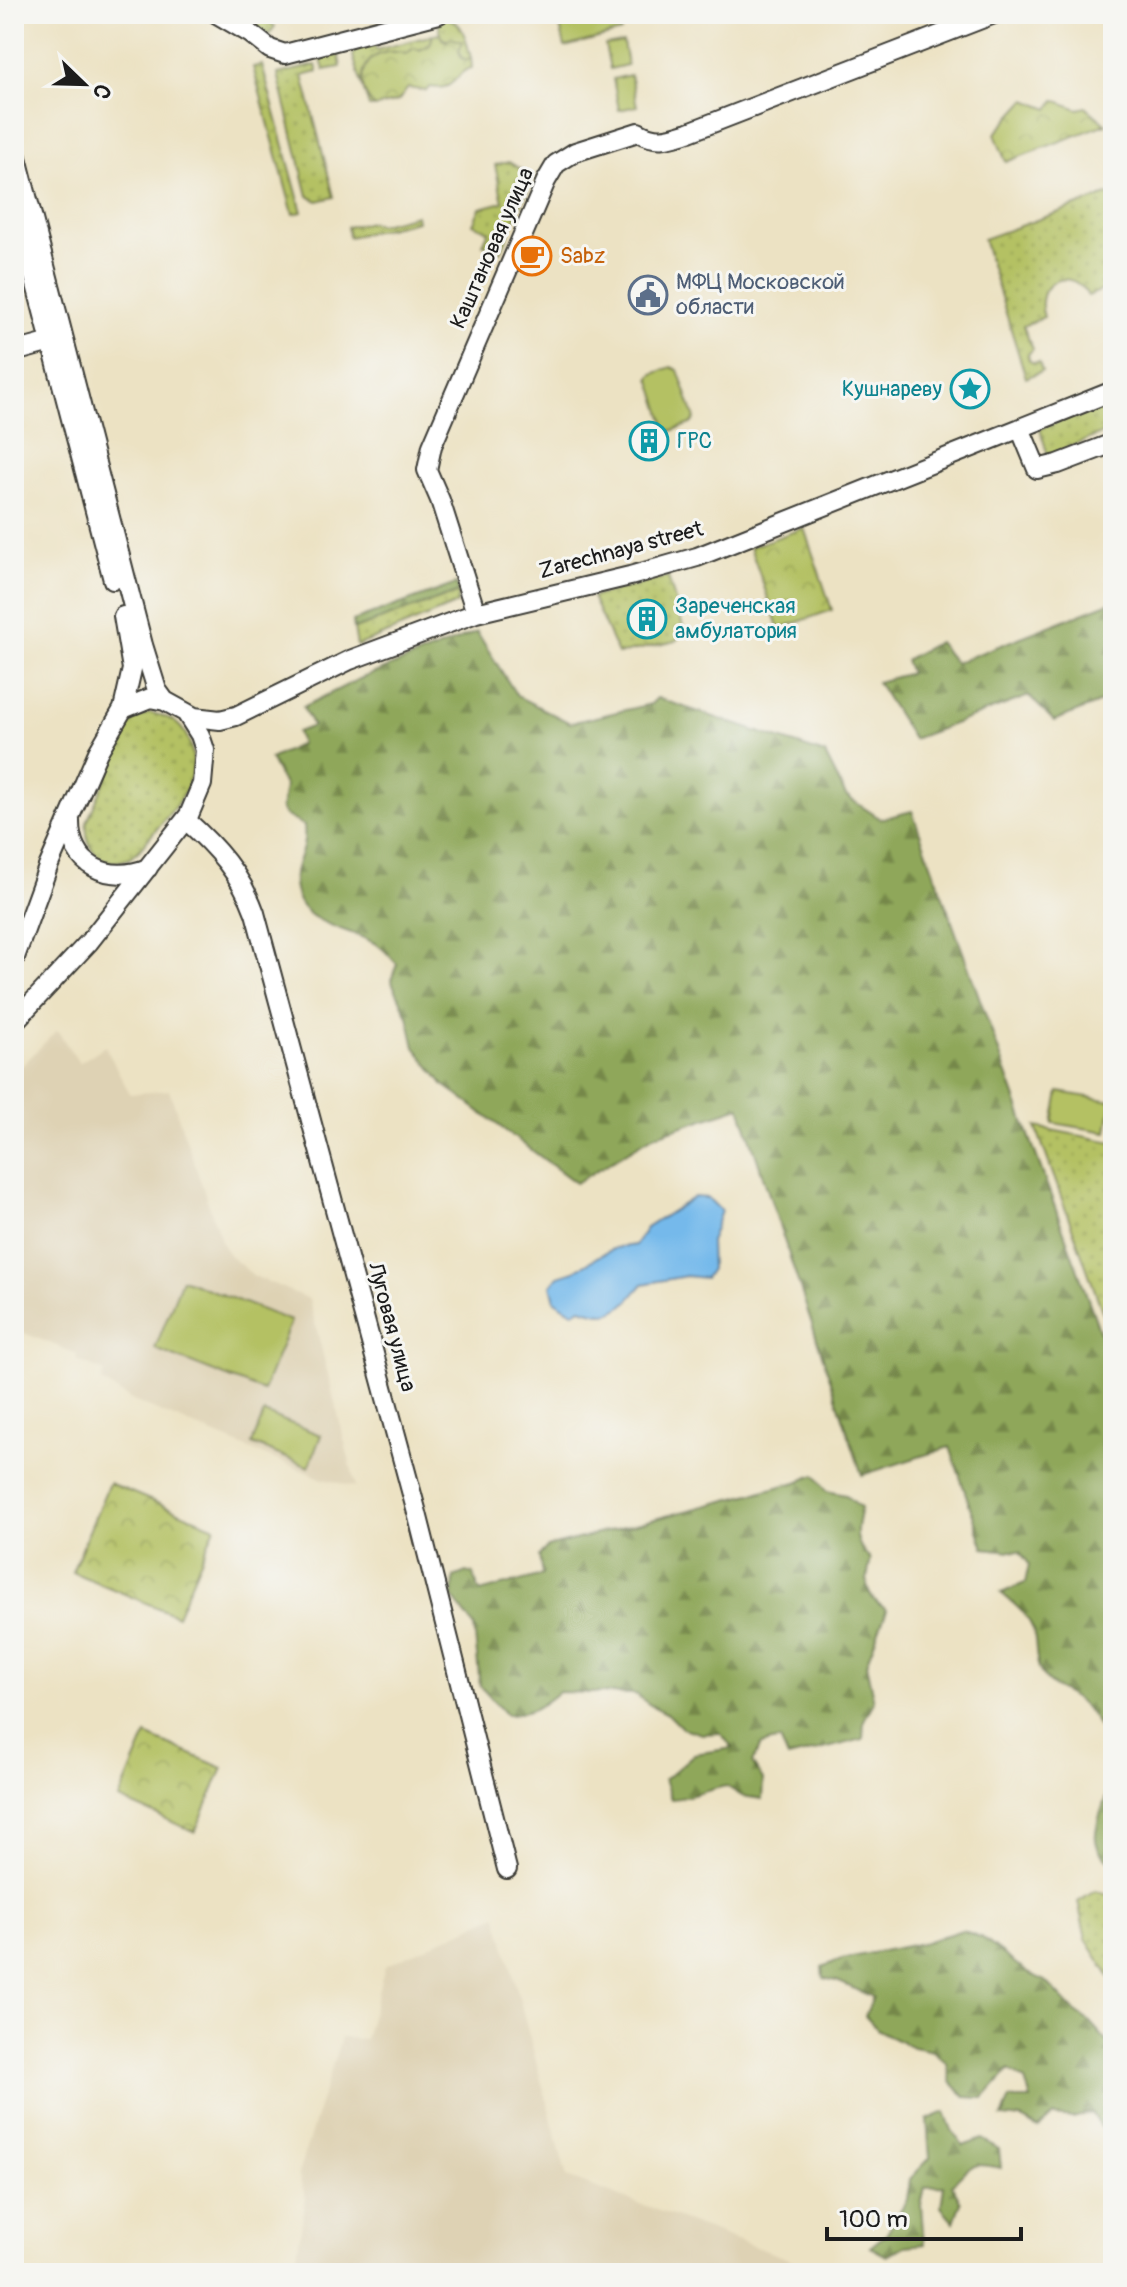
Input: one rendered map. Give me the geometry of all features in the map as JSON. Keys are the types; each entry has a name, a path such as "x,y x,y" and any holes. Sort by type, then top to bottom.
{"street":[{"path":"217,14 285,54 394,20 439,14"},
{"name":"Каштановая улица","path":"476,613 440,500 427,470 444,418 556,164 575,152 638,132 651,139 665,139 689,132 945,23 994,14"},
{"path":"14,146 143,645 157,690 165,701"},
{"path":"14,200 128,634 132,669 123,709 98,752 48,867 14,960"},
{"path":"14,352 51,342"},
{"name":"Zarechnaya street","path":"186,713 220,720 236,716 350,660 476,613 697,557 1113,391"},
{"path":"1020,428 1037,469 1113,443"},
{"path":"14,1022 89,942 186,820 197,800 202,784 205,750 200,735 186,713 165,701 150,698 123,709"},
{"name":"Zarechnaya street","path":"205,750 236,716"},
{"path":"70,818 69,832 73,844 93,867 106,873 123,875 148,868"},
{"name":"Луговая улица","path":"186,820 228,861 255,913 417,1513 507,1869"}],"shaded area":[{"path":"57,1030 79,1063 105,1046 130,1094 169,1090 223,1246 254,1276 309,1299 356,1487 323,1479 133,1401 102,1382 105,1372 76,1360 77,1354 14,1329 14,1074"},
{"path":"497,1915 567,2177 826,2273 294,2273 306,2198 298,2174 341,2038 365,2039 385,1966"}],"green space":[{"path":"233,14 255,14 275,26 269,35"},
{"path":"616,14 621,32 565,47 558,17"},
{"path":"437,15 453,20 462,29 471,58 461,58 459,50 462,43 442,39"},
{"path":"372,31 376,50 433,35 430,45 420,50 414,48 406,54 381,54 372,59 363,76 367,97 375,107 369,107 353,56 360,34"},
{"path":"441,34 446,41 451,38 463,42 459,50 461,58 471,58 472,68 446,87 430,87 426,91 408,88 398,101 375,107 363,87 366,67 372,59 381,54 406,54 414,48 420,50 430,45 433,35"},
{"path":"336,40 341,67 324,70 317,45"},
{"path":"623,42 627,65 610,69 605,45"},
{"path":"262,65 302,212 293,214 253,67"},
{"path":"316,65 318,72 303,76 334,197 318,201 308,196 278,74"},
{"path":"630,75 637,106 619,110 613,79"},
{"path":"1026,100 1049,109 1055,100 1078,109 1086,107 1106,124 1006,162 995,134"},
{"path":"509,162 533,177 501,252 483,244 489,231 473,224 480,208 503,202 495,165"},
{"path":"1113,193 1113,303 1107,288 1088,296 1073,281 1064,279 1048,287 1042,305 1044,317 1023,326 1033,349 1028,354 1029,360 1039,362 1042,371 1026,378 983,239"},
{"path":"416,215 417,221 349,237 347,227 370,222 378,225"},
{"path":"671,367 678,370 695,419 691,424 671,431 666,427 650,378"},
{"path":"1113,398 1113,429 1048,456 1040,429"},
{"path":"804,528 832,610 779,629 750,547"},
{"path":"668,577 684,630 676,641 618,654 592,597"},
{"path":"456,584 459,592 354,629 353,621"},
{"path":"459,592 457,604 357,646 354,629"},
{"path":"1113,601 1113,697 1054,721 1029,696 913,739 877,682 910,673 905,660 938,642 955,663"},
{"path":"477,632 517,696 570,723 651,704 657,698 825,754 846,796 881,819 912,811 1113,1368 1113,1423 1103,1434 1102,1447 1113,1473 1113,1862 1103,1855 1096,1837 1110,1777 1110,1758 1104,1736 1083,1706 1044,1677 1038,1666 1031,1624 1020,1609 1001,1593 1025,1583 1029,1564 1020,1552 984,1548 950,1447 862,1475 740,1107 653,1136 576,1183 444,1085 415,1047 408,1016 391,980 397,964 386,952 367,939 313,917 303,908 294,881 304,843 304,826 285,815 281,809 285,787 270,759 301,744 297,732 313,726 303,707 357,680"},
{"path":"149,713 173,720 185,733 192,753 190,778 179,801 139,851 118,862 102,859 91,848 87,822 131,721"},
{"path":"1059,1092 1112,1101 1107,1132 1053,1123"},
{"path":"1036,1127 1113,1142 1113,1341"},
{"path":"182,1279 291,1321 263,1391 155,1349"},
{"path":"264,1413 321,1435 309,1467 252,1444"},
{"path":"815,1475 827,1491 846,1495 861,1508 857,1536 861,1548 871,1560 868,1589 874,1600 887,1610 866,1664 874,1702 864,1720 863,1739 788,1758 780,1740 761,1745 752,1763 763,1780 762,1799 742,1796 726,1786 671,1799 664,1780 694,1754 733,1748 720,1733 702,1734 682,1728 668,1714 635,1694 558,1692 534,1709 506,1715 480,1686 474,1626 453,1598 454,1577 466,1572 473,1574 480,1592 542,1575 539,1556 547,1547"},
{"path":"109,1483 215,1527 177,1616 72,1572"},
{"path":"146,1735 223,1768 195,1832 119,1799"},
{"path":"1095,1891 1113,1895 1113,1982 1086,1939 1078,1902"},
{"path":"962,1930 982,1938 1028,1973 1046,1981 1113,2048 1113,2146 1092,2113 1073,2118 1053,2116 1039,2128 1021,2119 1002,2117 1010,2099 1031,2099 1025,2081 1009,2070 984,2098 965,2097 951,2082 947,2063 933,2051 895,2039 878,2030 865,2016 873,1997 823,1978 822,1967 842,1959 922,1943"},
{"path":"945,2112 963,2146 982,2139 999,2149 1001,2168 973,2166 958,2178 952,2185 961,2202 954,2222 941,2207 944,2186 925,2187 921,2205 924,2244 905,2246 887,2256 870,2247 886,2234 907,2199 910,2179 930,2158 927,2120"}],"water":[{"path":"694,1197 708,1198 721,1211 710,1242 711,1269 705,1278 686,1276 643,1284 623,1306 610,1312 581,1308 573,1312 555,1301 551,1285 558,1276 574,1271 615,1248 635,1245 646,1228"}],"place":[{"name":"Sabz","path":"532,256"},
{"name":"МФЦ Московской области","path":"648,295"},
{"name":"Кушнареву","path":"970,389"},
{"name":"ГРС","path":"649,441"},
{"name":"Зареченская амбулатория","path":"647,619"}]}
